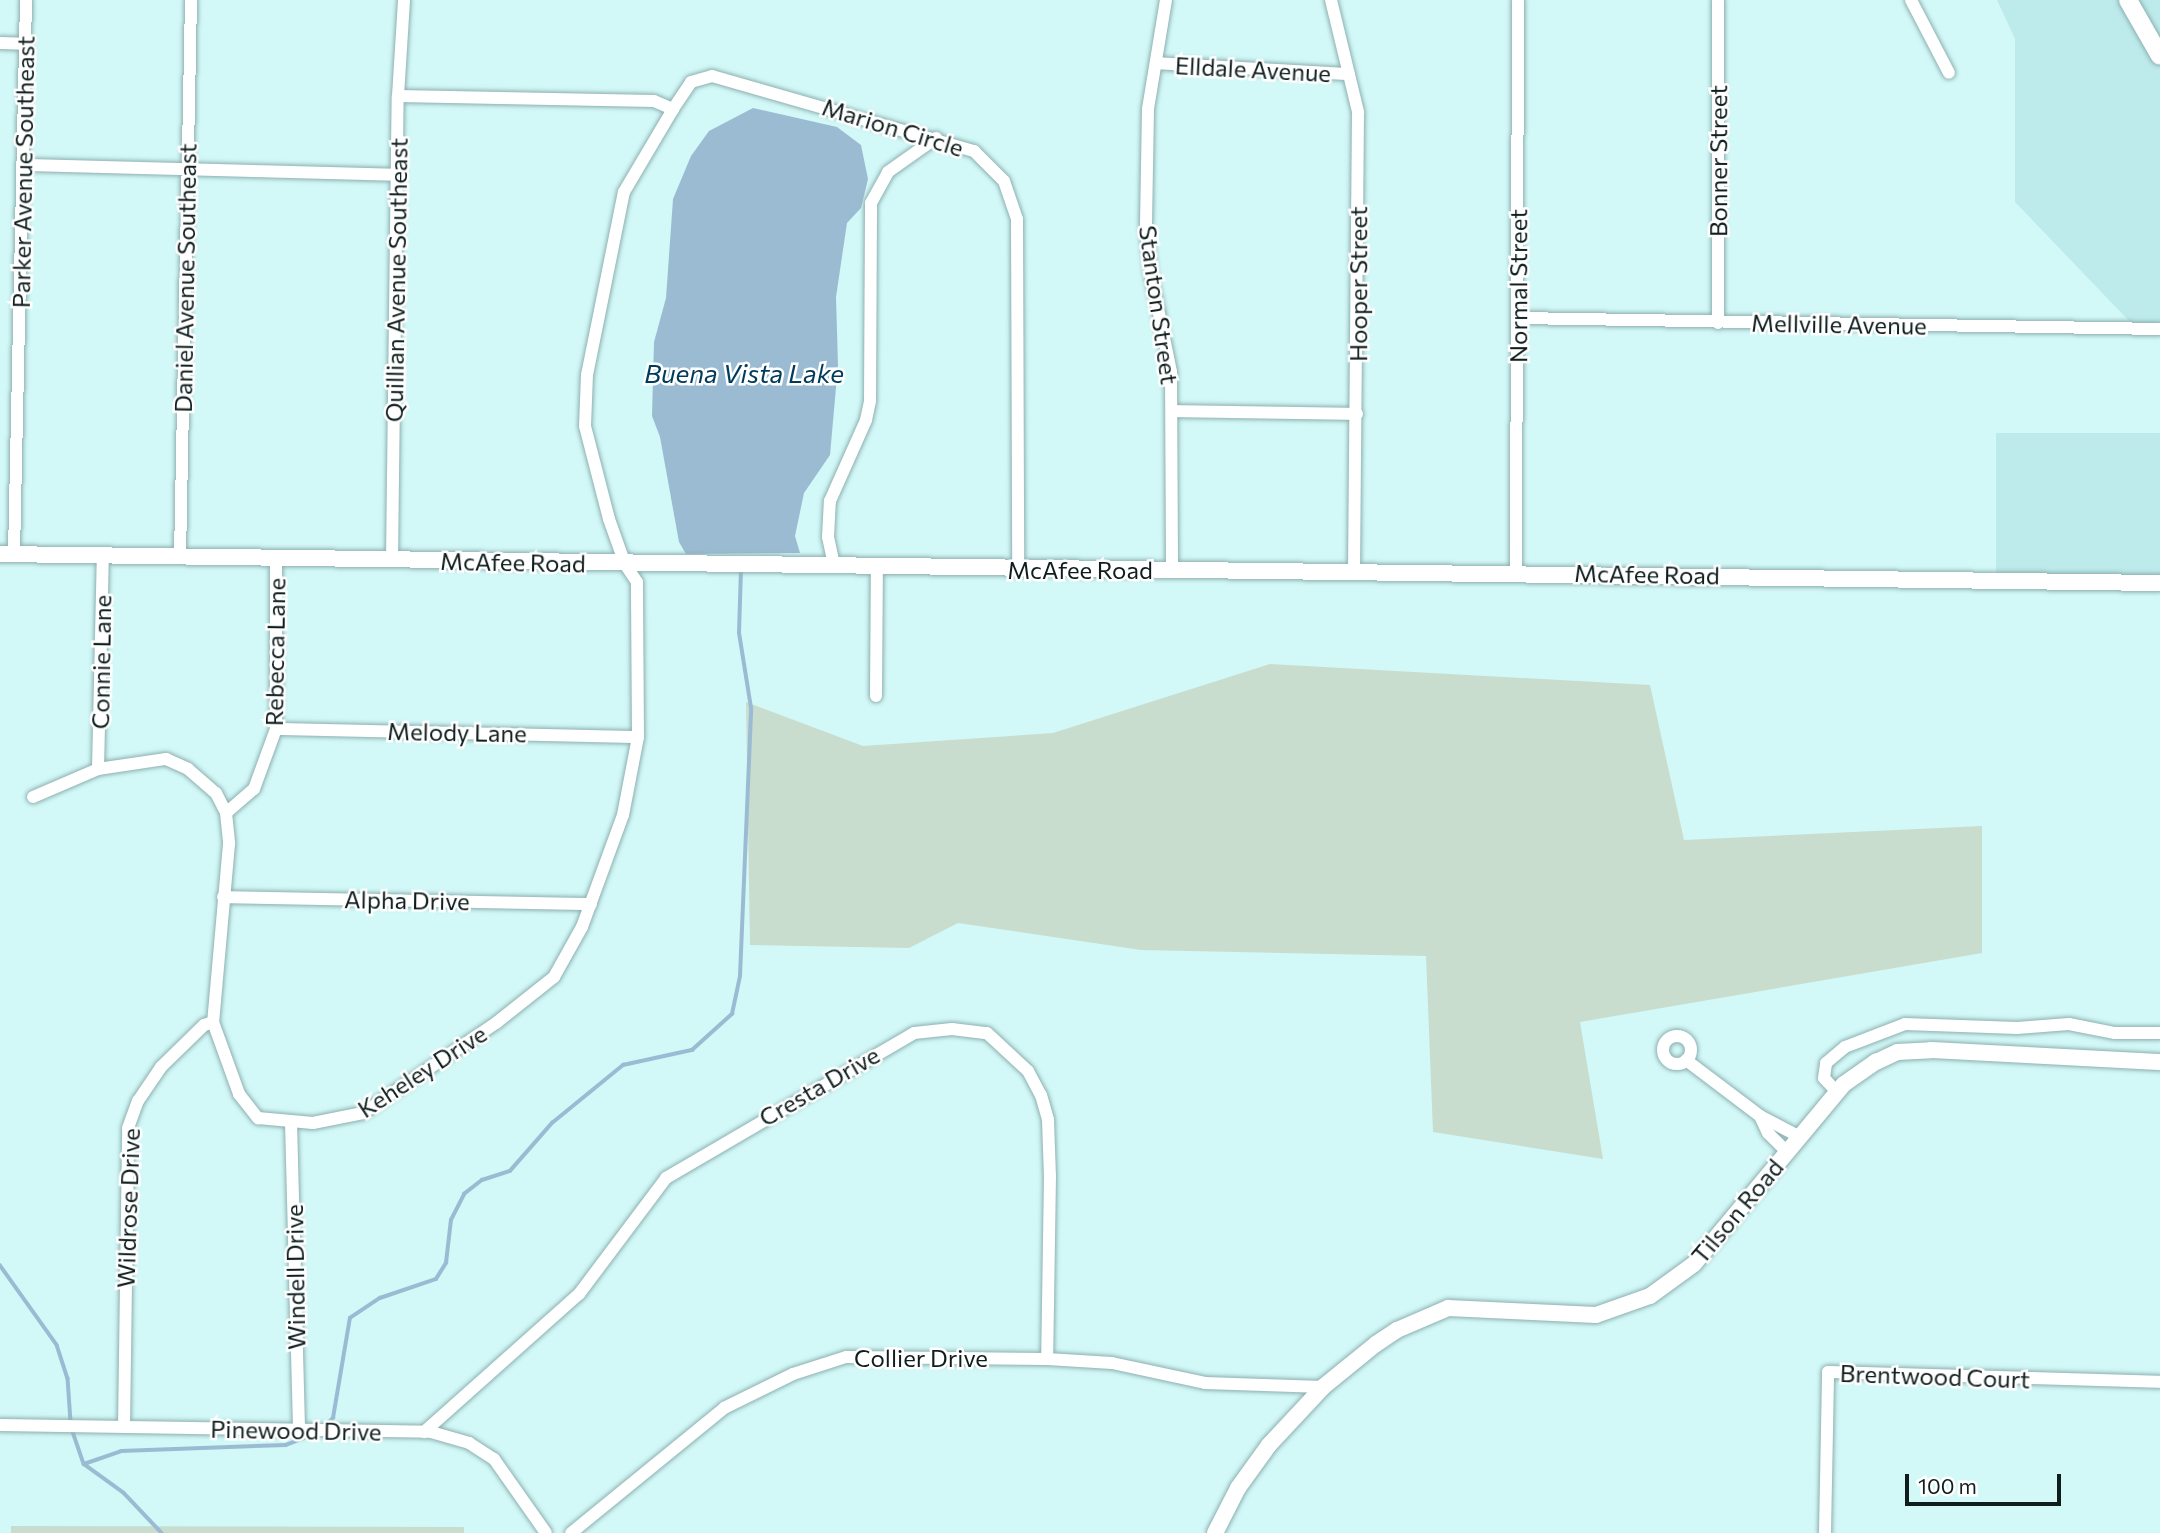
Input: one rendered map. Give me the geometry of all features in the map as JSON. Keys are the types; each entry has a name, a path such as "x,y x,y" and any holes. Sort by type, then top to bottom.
{"main road":[{"path":"2128,0 2158,48"}],"street":[{"name":"Parker Avenue Southeast","path":"7,554 25,165 26,0"},
{"name":"Daniel Avenue Southeast","path":"180,557 191,0"},
{"name":"Quillian Avenue Southeast","path":"392,559 398,96 404,0"},
{"name":"Stanton Street","path":"1166,0 1148,109 1146,227 1171,372 1172,570"},
{"name":"Hooper Street","path":"1331,0 1349,74 1358,139 1354,571"},
{"name":"Normal Street","path":"1516,572 1518,0"},
{"name":"Bonner Street","path":"1718,0 1718,323"},
{"path":"1912,0 1949,74"},
{"path":"0,43 25,44"},
{"name":"Elldale Avenue","path":"1156,63 1349,74"},
{"name":"Marion Circle","path":"625,564 585,426 587,375 624,192 691,82 712,76 936,138 974,151 995,167 1010,193 1017,219 1018,570"},
{"path":"398,96 654,101 673,108"},
{"path":"834,565 828,537 830,501 870,401 871,204 888,172 936,138"},
{"path":"25,165 398,175"},
{"name":"Mellville Avenue","path":"1518,318 2160,329"},
{"path":"1173,411 1357,414"},
{"name":"McAfee Road","path":"7,554 1018,570 1516,572 2160,583"},
{"name":"Connie Lane","path":"98,769 103,555"},
{"name":"Rebecca Lane","path":"226,813 254,789 276,729 276,559"},
{"name":"Keheley Drive","path":"226,813 229,844 213,1022 239,1094 251,1112 271,1121 327,1122 363,1113 496,1023 554,977 591,904 623,816 638,737 639,603 637,582 625,564"},
{"path":"876,696 877,566"},
{"name":"Melody Lane","path":"276,729 638,737"},
{"path":"33,797 98,769 166,759 188,769 216,793 226,813"},
{"name":"Alpha Drive","path":"223,897 591,904"},
{"name":"Wildrose Drive","path":"124,1427 128,1128 138,1101 161,1067 204,1025 213,1022"},
{"path":"1837,1092 1824,1078 1826,1063 1844,1047 1905,1024 2017,1028 2069,1024 2115,1033 2160,1033"},
{"name":"Cresta Drive","path":"424,1432 579,1294 666,1178 899,1039 939,1030 976,1030 997,1038 1028,1071 1041,1095 1048,1120 1050,1176 1047,1359"},
{"name":"Tilson Road","path":"1215,1533 1238,1488 1269,1445 1323,1387 1397,1329 1448,1308 1596,1315 1650,1296 1694,1264 1837,1092 1897,1052 1931,1049 2160,1062"},
{"path":"1686,1060 1760,1116 1800,1137"},
{"path":"1760,1116 1768,1133 1787,1152"},
{"name":"Windell Drive","path":"291,1122 299,1432"},
{"name":"Collier Drive","path":"571,1533 698,1426 766,1387 817,1364 865,1355 1047,1359 1112,1363 1205,1383 1323,1387"},
{"name":"Brentwood Court","path":"1825,1533 1828,1372 2160,1382"},
{"name":"Pinewood Drive","path":"0,1425 424,1432 469,1443 486,1452 511,1478 546,1533"}],"shaded area":[{"path":"1997,0 2160,0 2160,324 2132,324 2015,202 2015,39"},
{"path":"1996,433 2160,433 2160,583 1996,583"}],"green space":[{"path":"1270,664 1650,685 1684,840 1982,826 1982,953 1580,1022 1603,1159 1433,1132 1426,956 1141,950 958,923 909,948 750,945 746,702 863,746 1053,733"},
{"path":"11,1526 464,1527 464,1533 11,1533"}],"water":[{"name":"Buena Vista Lake","path":"753,108 837,127 861,145 868,179 861,208 847,223 836,297 838,365 830,455 804,493 795,536 800,553 686,554 679,542 660,437 652,416 654,342 666,298 673,199 691,156 709,131"}],"waterway":[{"path":"324,1427 333,1418 350,1318 380,1298 436,1279 446,1263 451,1220 464,1194 482,1180 510,1171 552,1123 623,1065 692,1050 732,1014 740,976 751,708 739,633 741,569"},
{"path":"0,1265 57,1345 68,1378 71,1422"},
{"path":"72,1429 84,1464 124,1493 162,1533"},
{"path":"84,1464 121,1451 286,1445 312,1435"}]}
